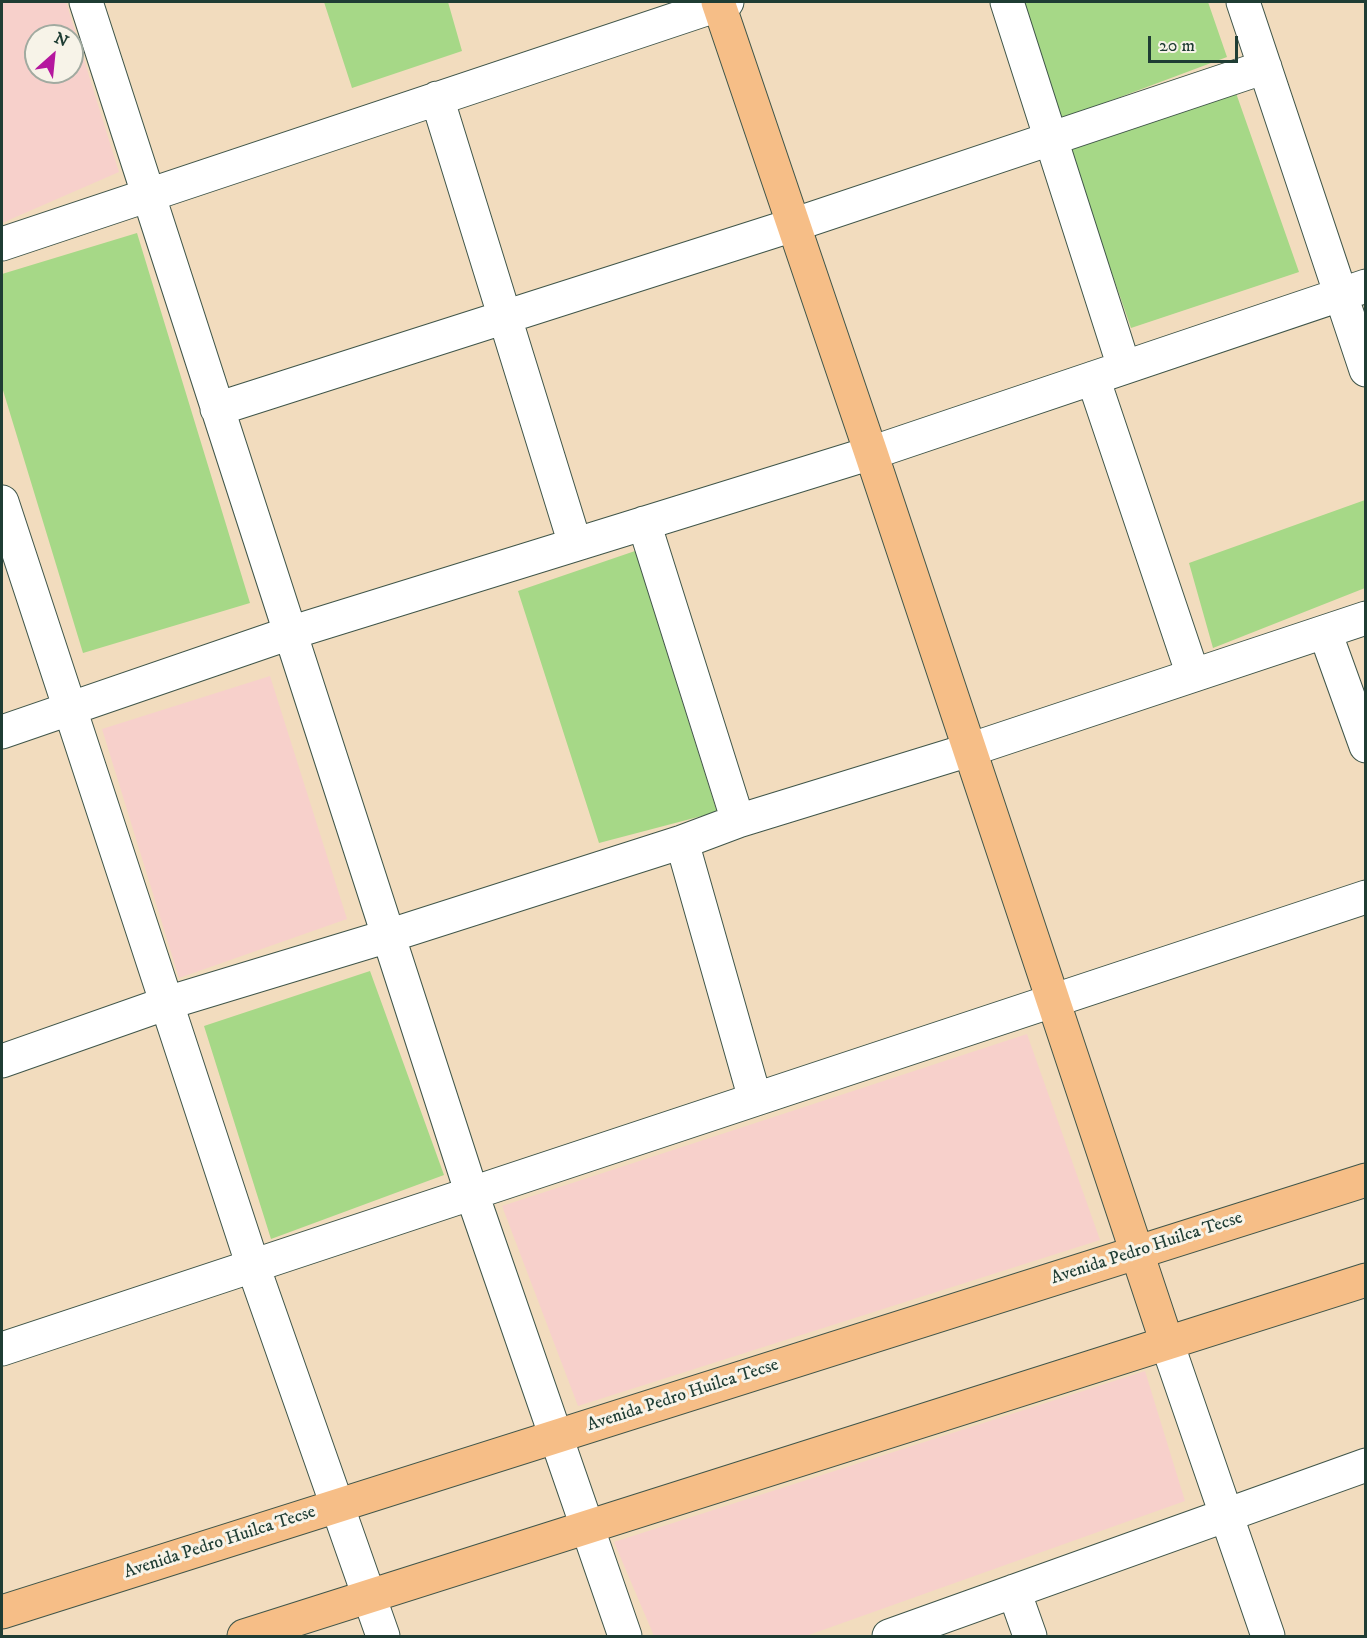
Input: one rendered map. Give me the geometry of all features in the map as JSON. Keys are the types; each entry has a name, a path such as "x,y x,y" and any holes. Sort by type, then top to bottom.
{"main road":[{"path":"721,2 793,225 1167,1343"},
{"name":"Avenida Pedro Huilca Tecse","path":"2,1612 1365,1180"},
{"path":"244,1636 1365,1280"}],"street":[{"path":"86,2 472,1194 625,1636"},
{"path":"2,244 721,2"},
{"path":"1007,2 1124,368"},
{"path":"1243,2 1265,68 1352,290 1365,369"},
{"path":"217,409 793,225 1265,68"},
{"path":"437,98 575,544"},
{"path":"2,732 290,633 871,453 1352,290"},
{"path":"1093,378 1193,675"},
{"path":"2,502 253,1266 383,1636"},
{"path":"644,523 738,821"},
{"path":"2,1061 167,1004 682,842 738,821 969,750 1365,618"},
{"path":"1324,632 1365,746"},
{"path":"682,842 755,1099"},
{"path":"2,1349 1365,897"},
{"path":"1167,1343 1268,1636"},
{"path":"889,1636 1365,1465"},
{"path":"1014,1591 1030,1636"}],"shaded area":[{"path":"2,2 66,2 73,24 24,24 24,84 84,84 84,60 119,172 2,223"},
{"path":"270,676 347,919 179,978 102,729"},
{"path":"1027,1034 1100,1240 578,1406 502,1206"},
{"path":"1145,1371 1185,1501 806,1636 654,1636 614,1542"}],"green space":[{"path":"324,2 448,2 462,51 352,88"},
{"path":"1020,2 1208,2 1227,57 1059,120"},
{"path":"1236,93 1299,272 1131,328 1068,147"},
{"path":"137,233 250,603 83,653 2,387 2,274"},
{"path":"1365,500 1365,588 1213,648 1189,563"},
{"path":"635,551 717,812 599,843 518,591"},
{"path":"370,971 444,1175 271,1239 204,1026"}]}
